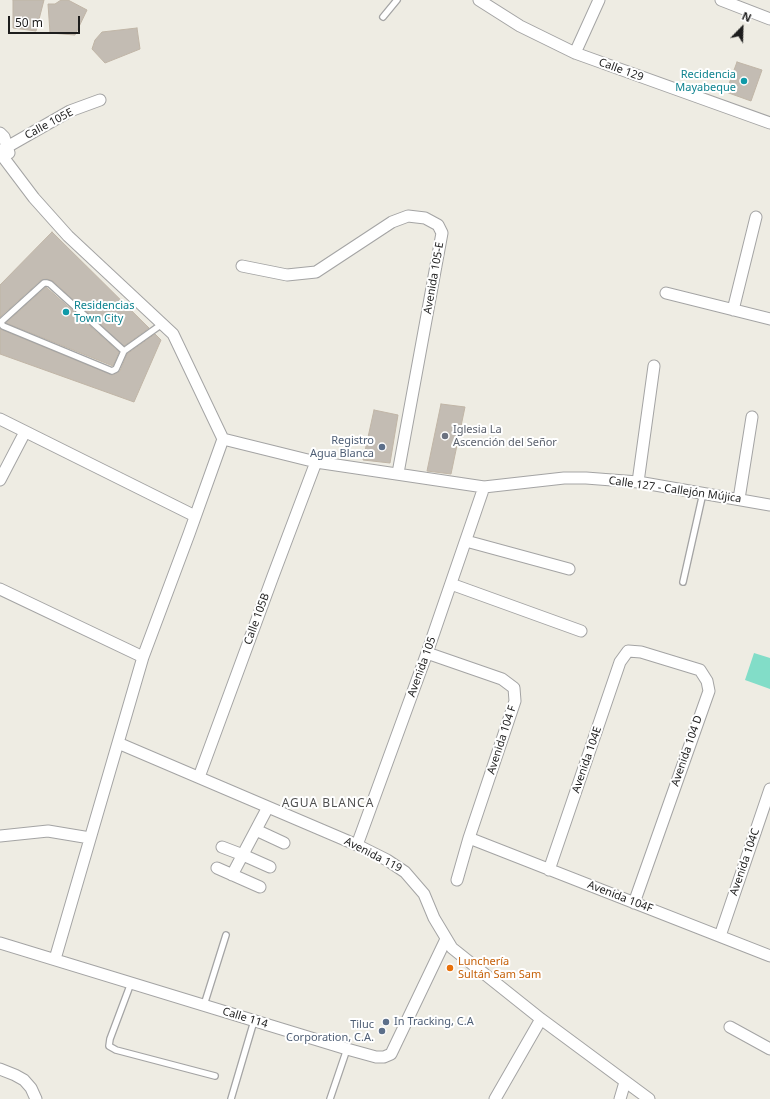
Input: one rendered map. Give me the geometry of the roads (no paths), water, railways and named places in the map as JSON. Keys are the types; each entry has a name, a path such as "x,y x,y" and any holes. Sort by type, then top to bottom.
{"street":[{"name":"Calle 129","path":"478,0 520,26 575,54 770,123"},
{"path":"575,54 599,0"},
{"path":"721,0 770,19"},
{"name":"Calle 105E","path":"2,150 70,111 100,100"},
{"path":"0,133 4,137 2,150 17,175 34,198 68,236 174,334 223,439 143,656 55,959"},
{"name":"Avenida 105-E","path":"242,266 287,275 316,272 392,222 408,216 425,218 438,225 442,233 398,474"},
{"path":"733,310 756,217"},
{"path":"666,293 770,319"},
{"path":"638,482 654,366"},
{"path":"739,499 752,417"},
{"path":"0,419 195,516"},
{"path":"0,480 25,432"},
{"name":"Calle 127 - Callejón Mújica","path":"223,439 316,462 484,487 564,478 586,478 638,482 770,505"},
{"name":"Calle 105B","path":"199,777 316,462"},
{"name":"Avenida 105","path":"357,845 427,653 484,487"},
{"path":"466,541 569,569"},
{"path":"451,584 581,631"},
{"path":"0,589 143,656"},
{"name":"Avenida 104E","path":"549,870 620,662 628,652"},
{"name":"Avenida 104 D","path":"628,652 641,652 700,670 707,681 709,690 634,903"},
{"name":"Avenida 104 F","path":"427,653 502,679 514,688 515,701 469,838 457,880"},
{"name":"Avenida 119","path":"118,743 357,845 387,860 405,872 424,894 434,918 452,948 541,1019 649,1099"},
{"name":"Avenida 104C","path":"720,936 770,789"},
{"path":"232,875 268,807"},
{"path":"256,830 284,843"},
{"path":"0,836 48,832 90,838"},
{"name":"Avenida 104F","path":"469,838 770,956"},
{"path":"222,847 270,867"},
{"path":"217,868 260,887"},
{"name":"Calle 114","path":"0,942 347,1049 376,1057 384,1057 390,1054 446,939"},
{"path":"495,1099 541,1019"},
{"path":"730,1027 770,1049"},
{"path":"0,1069 15,1074 24,1080 31,1088 36,1099"},
{"path":"620,1099 625,1082"}],"lane":[{"path":"383,17 397,0"},
{"path":"124,351 50,284 47,283 44,284 1,323 3,326 112,371 116,368 124,351 162,324"},
{"path":"683,582 703,493"},
{"path":"204,1005 226,935"},
{"path":"131,983 110,1039 109,1046 116,1050 215,1076"},
{"path":"231,1099 254,1020"},
{"path":"330,1099 347,1049"}],"place":[{"name":"Recidencia Mayabeque","path":"744,81"},
{"name":"Residencias Town City","path":"66,312"},
{"name":"Iglesia La Ascención del Señor","path":"445,436"},
{"name":"Registro Agua Blanca","path":"382,447"},
{"name":"Lunchería Sultán Sam Sam","path":"450,968"},
{"name":"In Tracking, C.A","path":"386,1022"},
{"name":"Tiluc Corporation, C.A.","path":"382,1031"}],"district":[{"name":"AGUA BLANCA","path":"328,804"}]}
